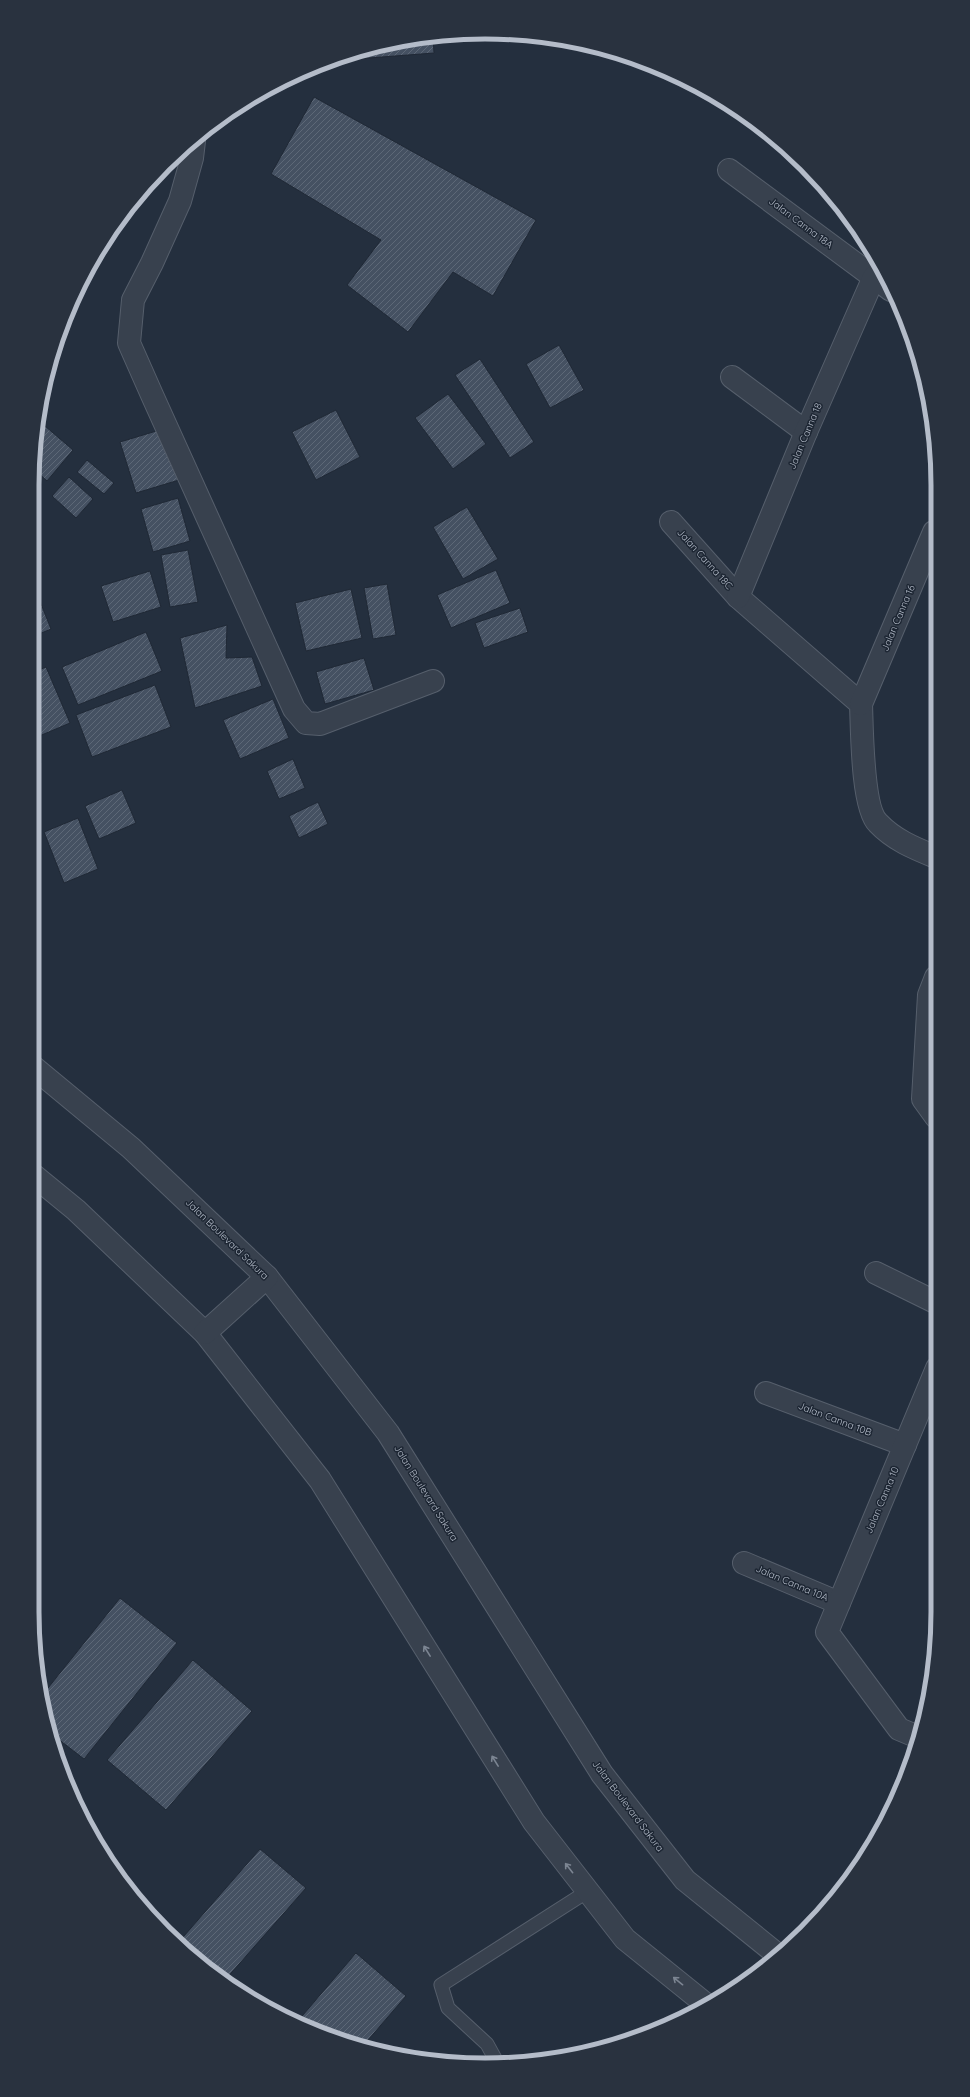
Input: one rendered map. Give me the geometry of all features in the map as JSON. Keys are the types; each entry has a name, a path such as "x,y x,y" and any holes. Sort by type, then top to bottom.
{"street":[{"path":"193,148 192,158 180,201 152,263 133,300 129,343 152,395 294,709 306,723 320,724 433,681"},
{"name":"Jalan Canna 18A","path":"729,170 883,284"},
{"name":"Jalan Canna 18","path":"738,597 806,432 874,277"},
{"path":"732,377 806,432"},
{"name":"Jalan Canna 18C","path":"671,522 738,597 861,704"},
{"name":"Jalan Canna 16","path":"861,704 931,539"},
{"path":"861,704 866,792 876,822 900,842 931,855"},
{"path":"931,990 929,995 924,1099 931,1110"},
{"name":"Jalan Boulevard Sakura","path":"39,1072 132,1148 267,1277 388,1432 602,1774 685,1880 774,1952"},
{"path":"39,1180 76,1210 205,1333 320,1480 534,1822 625,1938 702,2001"},
{"path":"876,1272 931,1300"},
{"path":"205,1333 267,1277"},
{"name":"Jalan Canna 10","path":"913,1735 899,1729 827,1632 931,1382"},
{"name":"Jalan Canna 10B","path":"766,1393 905,1445"},
{"name":"Jalan Canna 10A","path":"744,1563 839,1603"}],"lane":[{"path":"495,2058 487,2044 448,2008 441,1985 588,1892"}],"building":[{"path":"433,42 434,53 354,59 398,48"},
{"path":"314,97 536,220 493,296 453,272 408,332 347,285 381,240 271,174"},
{"path":"559,345 584,390 550,408 526,364"},
{"path":"480,359 534,442 510,458 455,375"},
{"path":"448,394 486,444 453,469 415,418"},
{"path":"336,410 360,457 316,480 292,432"},
{"path":"43,425 73,450 47,481 39,474"},
{"path":"163,429 179,480 136,493 120,442"},
{"path":"87,460 114,483 104,494 77,472"},
{"path":"69,477 93,499 76,518 52,496"},
{"path":"178,498 190,541 153,552 141,509"},
{"path":"467,507 498,559 463,579 433,527"},
{"path":"188,550 198,602 170,607 161,555"},
{"path":"496,570 510,603 451,628 437,595"},
{"path":"150,571 161,607 113,622 101,586"},
{"path":"387,584 396,635 373,639 364,588"},
{"path":"351,589 362,638 306,651 295,603"},
{"path":"39,599 51,629 39,634"},
{"path":"520,608 528,632 484,648 475,623"},
{"path":"227,625 226,658 252,657 262,686 195,708 180,638"},
{"path":"146,632 162,671 78,705 62,667"},
{"path":"364,658 374,690 325,704 316,672"},
{"path":"46,667 70,723 39,736 39,670"},
{"path":"155,685 171,727 92,757 76,715"},
{"path":"273,699 289,738 240,759 223,720"},
{"path":"293,759 305,788 279,799 267,771"},
{"path":"122,790 136,823 99,839 85,806"},
{"path":"318,802 328,824 299,838 289,816"},
{"path":"78,818 98,869 64,883 44,832"},
{"path":"120,1598 177,1643 84,1759 58,1739 46,1690"},
{"path":"193,1660 252,1711 166,1810 107,1760"},
{"path":"260,1849 306,1888 228,1977 213,1966 182,1938"},
{"path":"356,1953 406,1996 366,2042 314,2024 301,2018"}]}
